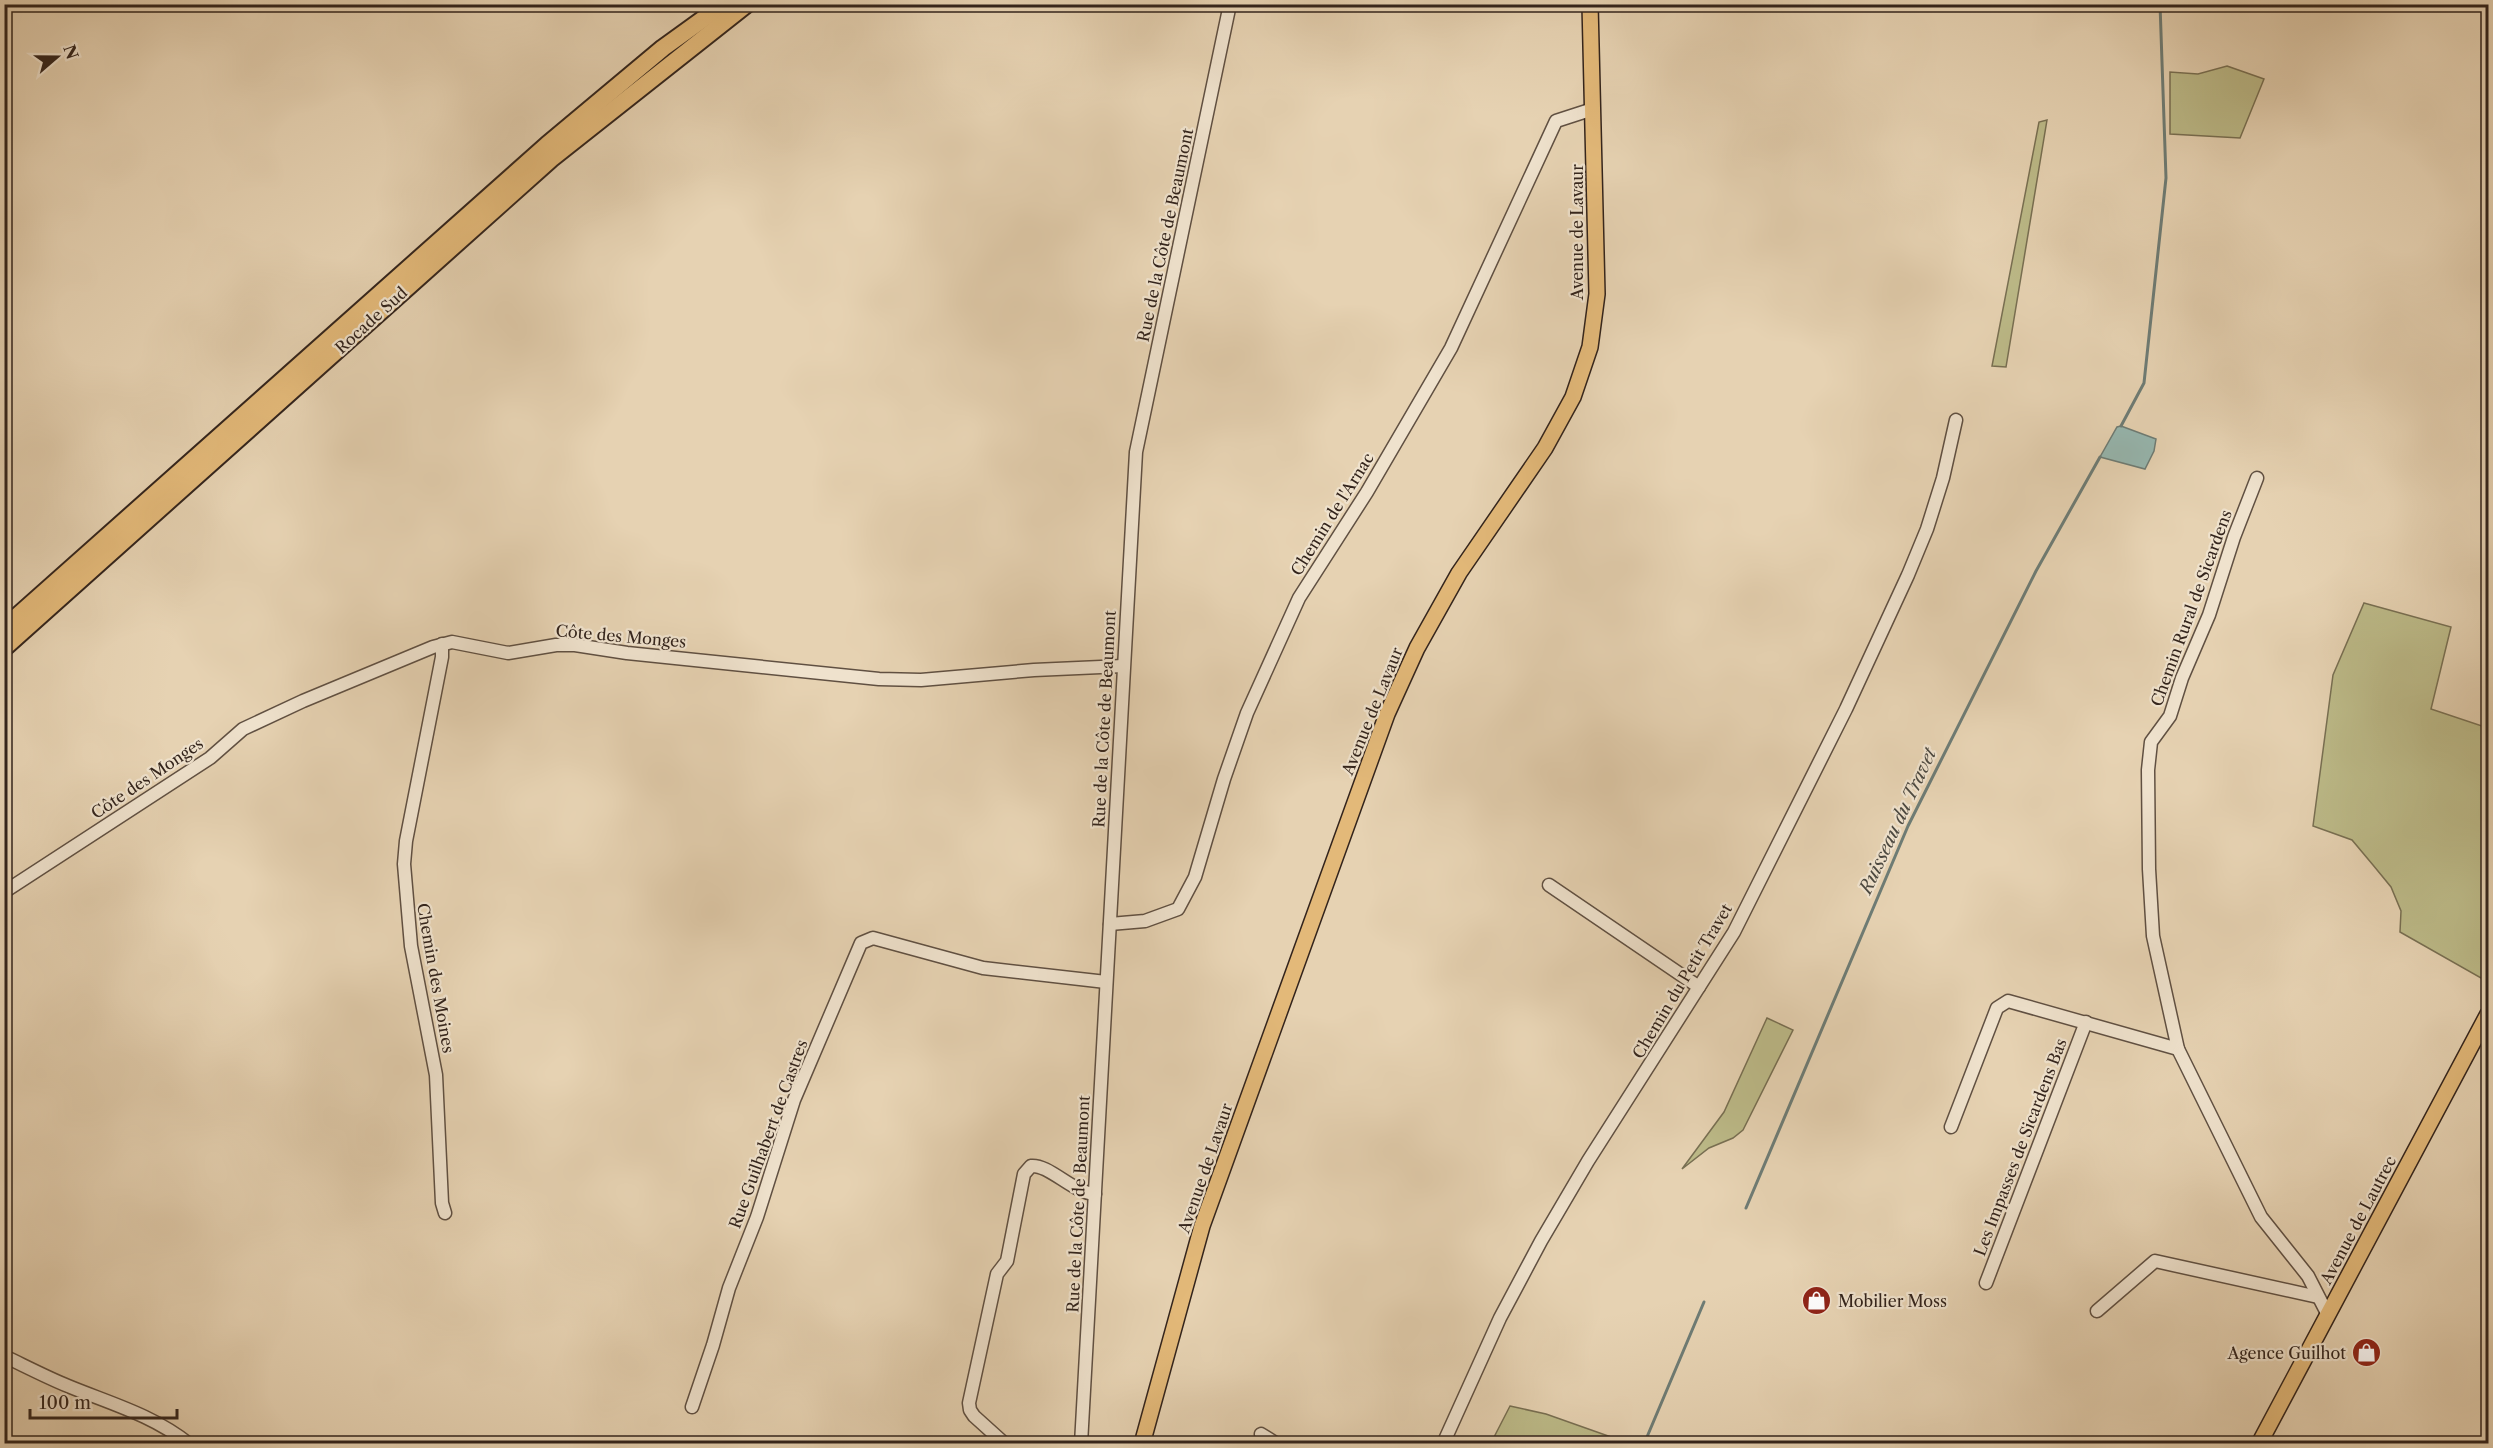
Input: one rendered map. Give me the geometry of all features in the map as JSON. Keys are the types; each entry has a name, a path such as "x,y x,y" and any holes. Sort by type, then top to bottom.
{"highway":[{"name":"Rocade Sud","path":"4,628 547,145 663,48 724,4"},
{"name":"Rocade Sud","path":"4,648 551,159 747,4"}],"main road":[{"name":"Avenue de Lavaur","path":"1142,1443 1202,1226 1387,714 1417,648 1459,573 1545,448 1574,397 1590,347 1597,294 1590,4"},
{"name":"Avenue de Lautrec","path":"2259,1443 2488,1014"}],"street":[{"name":"Rue de la Côte de Beaumont","path":"1081,1443 1136,452 1230,4"},
{"name":"Chemin de l'Arnac","path":"1110,924 1145,921 1178,909 1195,877 1224,779 1247,713 1299,598 1367,492 1451,348 1556,121 1593,109"},
{"name":"Chemin du Petit Travet","path":"1443,1443 1500,1318 1541,1241 1588,1161 1734,932 1846,709 1908,575 1934,508 1956,420"},
{"name":"Chemin Rural de Sicardens","path":"2257,477 2234,537 2209,615 2182,678 2170,716 2156,734 2149,751 2149,869 2153,936 2178,1049 2261,1217 2308,1276 2328,1315"},
{"name":"Côte des Monges","path":"4,892 210,758 243,729 303,701 442,644 452,642 508,653 556,645 575,645 627,653 890,679 921,680 1034,670 1123,666"},
{"name":"Chemin des Moines","path":"442,644 442,657 406,841 404,864 411,946 436,1075 442,1203 445,1213"},
{"path":"1549,885 1699,987"},
{"name":"Rue Guilhabert de Castres","path":"692,1407 707,1366 729,1288 757,1218 794,1100 861,943 873,938 983,968 1106,982"},
{"name":"Les Impasses de Sicardens Bas","path":"1951,1127 1998,1008 2008,1001 2178,1049"},
{"name":"Les Impasses de Sicardens Bas","path":"1986,1283 2085,1022"},
{"path":"1005,1443 974,1416 969,1403 997,1274 1007,1261 1024,1174 1031,1166 1038,1166 1066,1183 1095,1194"},
{"path":"2097,1311 2155,1261 2318,1297"},
{"path":"4,1356 48,1377 144,1416 172,1430 189,1443"},
{"path":"1262,1434 1277,1443"}],"shaded area":[{"path":"2227,66 2264,79 2240,138 2170,134 2170,72 2198,74"},
{"path":"2047,120 2006,367 1992,366 2039,122"},
{"path":"2364,603 2451,627 2431,709 2488,728 2488,982 2400,932 2401,911 2391,887 2373,865 2352,840 2313,826 2333,675"},
{"path":"1767,1018 1793,1030 1743,1130 1733,1138 1709,1148 1682,1169 1724,1112"},
{"path":"1510,1406 1546,1414 1628,1443 1491,1443"}],"water":[{"path":"2121,426 2156,439 2154,451 2145,469 2100,457 2117,427"}],"waterway":[{"path":"2121,426 2144,383 2166,178 2160,4"},
{"name":"Ruisseau du Travet","path":"1746,1208 1908,826 2036,571 2100,457"},
{"name":"Ruisseau du Travet","path":"1644,1444 1704,1302"}],"place":[{"name":"Mobilier Moss","path":"1817,1301"},
{"name":"Agence Guilhot","path":"2367,1353"}]}
